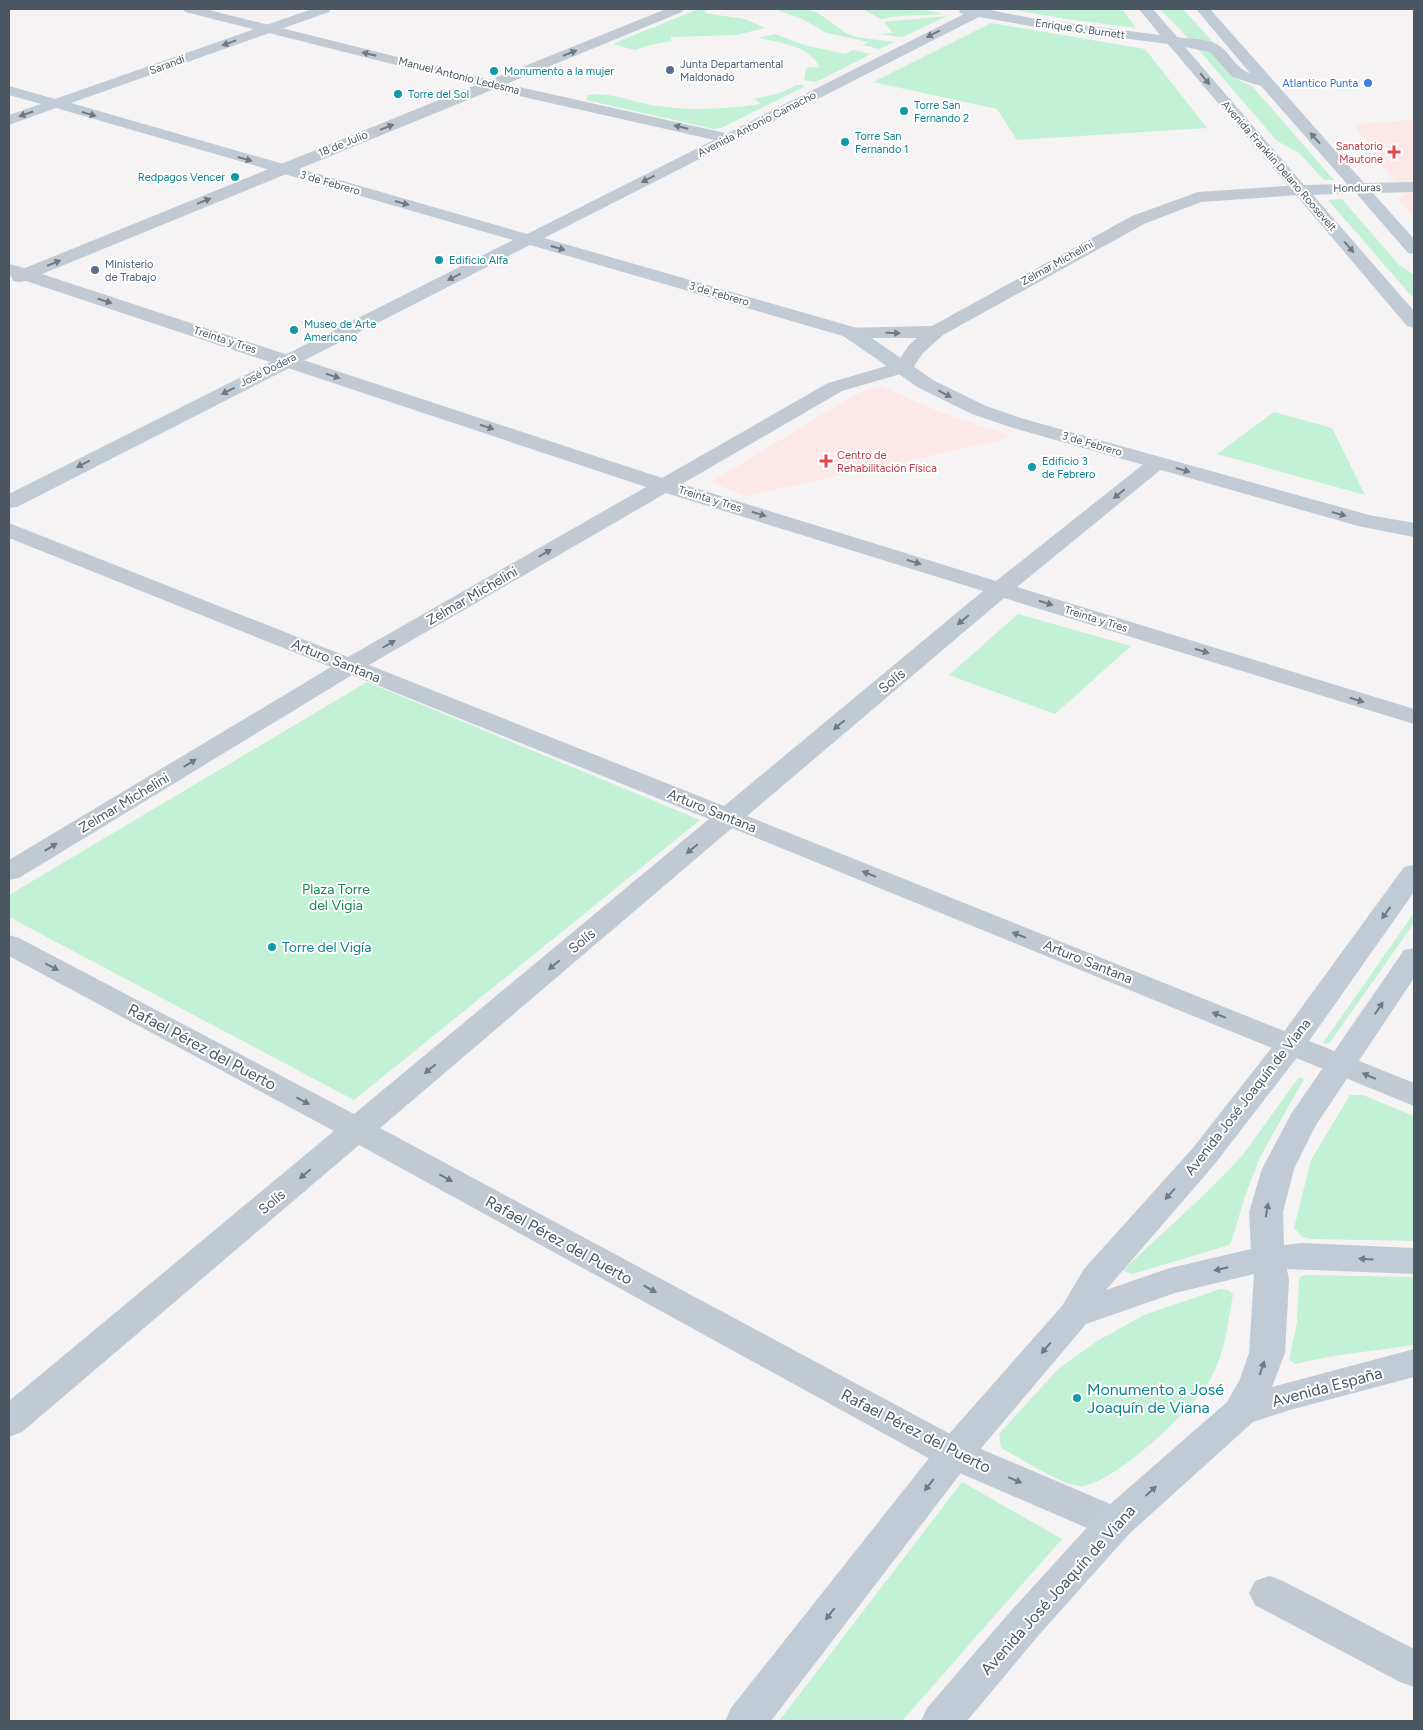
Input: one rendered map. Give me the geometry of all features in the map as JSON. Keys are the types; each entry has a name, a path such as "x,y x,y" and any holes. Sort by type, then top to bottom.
{"street":[{"name":"Manuel Antonio Ledesma","path":"190,9 492,84 728,138"},
{"name":"Sarandí","path":"9,120 324,9"},
{"name":"18 de Julio","path":"14,275 677,9"},
{"name":"Enrique G. Burnett","path":"956,9 981,11 1209,46 1215,49 1237,74 1266,83"},
{"name":"Avenida Franklin Delano Roosevelt","path":"1146,9 1414,322"},
{"path":"1203,9 1266,83 1414,249"},
{"name":"Avenida Antonio Camacho","path":"529,239 981,11"},
{"name":"3 de Febrero","path":"9,90 850,332 904,367 926,384 979,410 1017,423 1366,522 1414,530"},
{"name":"Honduras","path":"1362,192 1414,187"},
{"name":"Honduras","path":"1303,193 1362,192 1414,194"},
{"name":"Zelmar Michelini","path":"9,872 350,666 835,387 904,367 916,349 936,331 1120,228 1183,204 1303,193"},
{"name":"José Dodera","path":"9,502 529,239"},
{"name":"Treinta y Tres","path":"14,275 287,361 663,485 1414,717"},
{"name":"Zelmar Michelini","path":"850,332 913,333 936,331"},
{"name":"Solís","path":"9,1422 730,818 1000,589 1157,463"},
{"name":"Arturo Santana","path":"9,530 730,818 1414,1095"},
{"name":"Avenida José Joaquín de Viana","path":"746,1721 954,1454 1074,1315 1096,1278 1203,1157 1291,1044 1414,873"},
{"name":"Rafael Pérez del Puerto","path":"9,944 357,1130 954,1454 1115,1523"},
{"name":"Avenida José Joaquín de Viana","path":"942,1721 1024,1624 1115,1523 1240,1412 1257,1381 1267,1353 1272,1280 1268,1258 1266,1212 1278,1168 1302,1122 1414,957"},
{"path":"1268,1258 1302,1256 1414,1261"},
{"name":"Avenida José Joaquín de Viana","path":"1074,1315 1170,1281 1268,1258"},
{"name":"Avenida España","path":"1240,1412 1289,1396 1414,1363"},
{"path":"1269,1594 1414,1669"}],"shaded area":[{"name":"Sanatorio Mautone","path":"1414,120 1414,216 1398,200 1406,193 1392,179 1354,124"},
{"name":"Centro de Rehabilitación Física","path":"881,386 939,412 1008,435 1002,440 746,496 711,482 853,396 865,390"}],"green space":[{"path":"699,9 707,9 704,13 745,19 765,28 736,35 670,37 672,41 635,50 612,44"},
{"path":"774,9 805,9 818,13 846,33 856,37 894,42 880,49 863,45 869,42 827,33 802,19"},
{"path":"862,9 921,9 943,14 881,19"},
{"path":"1009,9 1122,9 1136,28 1067,19"},
{"path":"1160,9 1183,9 1214,43 1192,42"},
{"path":"947,16 903,37 878,34 893,33 884,22"},
{"path":"991,23 1145,49 1207,128 1017,140 997,109 873,82"},
{"path":"775,34 804,45 845,54 853,50 871,54 816,82 804,80 806,68 819,67 815,60 809,54 793,46 758,38"},
{"path":"1197,48 1207,49 1232,77 1253,87 1334,180 1324,180 1299,153 1277,141"},
{"path":"796,85 803,85 804,87 721,128 714,129 586,100 588,95 596,94 670,108 722,108 761,104 754,99 780,93"},
{"path":"1342,199 1399,265 1414,275 1414,299 1328,200"},
{"path":"1274,412 1332,428 1365,495 1217,454"},
{"path":"1018,614 1131,646 1055,714 949,675"},
{"name":"Plaza Torre del Vigia","path":"367,682 700,820 354,1100 9,917 9,895"},
{"path":"1414,913 1414,923 1329,1044 1323,1043"},
{"path":"1299,1077 1304,1079 1260,1157 1229,1245 1133,1274 1123,1271 1206,1193 1242,1156"},
{"path":"1350,1095 1363,1095 1414,1116 1414,1241 1310,1239 1303,1237 1294,1228 1311,1160"},
{"path":"1305,1275 1414,1277 1414,1345 1333,1356 1295,1364 1289,1360 1297,1322 1299,1281 1300,1277"},
{"path":"1220,1289 1228,1290 1233,1294 1223,1348 1211,1378 1203,1391 1172,1424 1153,1442 1114,1472 1096,1482 1082,1486 1075,1485 1042,1471 1001,1448 999,1434 1059,1368 1099,1340 1144,1315"},
{"path":"962,1482 1062,1539 902,1721 779,1721"}],"place":[{"name":"Junta Departamental Maldonado","path":"670,70"},
{"name":"Monumento a la mujer","path":"494,71"},
{"name":"Atlantico Punta","path":"1368,83"},
{"name":"Torre del Sol","path":"398,94"},
{"name":"Torre San Fernando 2","path":"904,111"},
{"name":"Torre San Fernando 1","path":"845,142"},
{"name":"Sanatorio Mautone","path":"1394,152"},
{"name":"Redpagos Vencer","path":"235,177"},
{"name":"Edificio Alfa","path":"439,260"},
{"name":"Ministerio de Trabajo","path":"95,270"},
{"name":"Museo de Arte Americano","path":"294,330"},
{"name":"Centro de Rehabilitación Física","path":"826,461"},
{"name":"Edificio 3 de Febrero","path":"1032,467"},
{"name":"Torre del Vigía","path":"272,947"},
{"name":"Monumento a José Joaquín de Viana","path":"1077,1398"}]}
